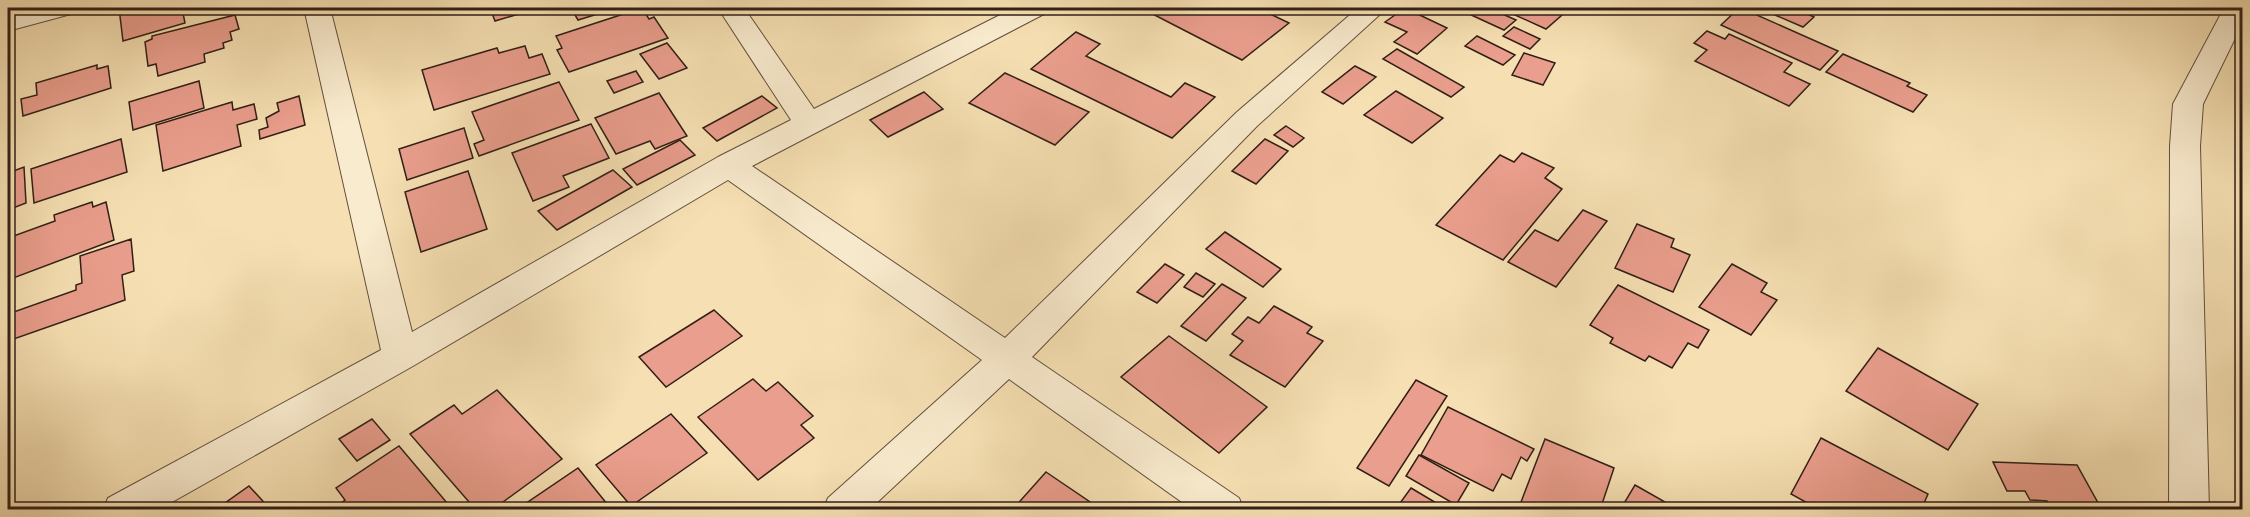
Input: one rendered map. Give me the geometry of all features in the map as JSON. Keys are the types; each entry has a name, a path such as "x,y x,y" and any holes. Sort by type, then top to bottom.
{"street":[{"path":"8,23 61,8"},
{"path":"317,8 399,356"},
{"path":"731,8 809,123"},
{"path":"122,510 399,356 729,165 1034,8"},
{"path":"842,510 1005,360 1247,119 1374,8"},
{"path":"2189,510 2185,158 2188,104 2237,8"},
{"path":"729,165 1005,360 1225,510"}],"building":[{"path":"119,8 182,8 185,23 123,41"},
{"path":"490,8 528,8 529,11 495,21"},
{"path":"571,8 617,8 578,20"},
{"path":"642,8 649,19 654,17 668,38 569,72 557,50 562,48 556,36"},
{"path":"1141,8 1258,8 1289,23 1242,60"},
{"path":"1405,8 1447,28 1417,54 1394,42 1407,32 1385,22"},
{"path":"1456,8 1489,8 1516,20 1504,30"},
{"path":"1506,8 1570,8 1546,29 1504,10"},
{"path":"1739,8 1838,51 1820,70 1721,25"},
{"path":"1759,8 1795,8 1814,17 1803,27"},
{"path":"235,15 239,29 230,32 232,40 223,43 224,48 204,54 205,62 158,76 156,64 148,66 145,42 152,39 152,36"},
{"path":"1514,27 1540,39 1530,49 1503,36"},
{"path":"1707,31 1725,39 1729,34 1792,63 1784,72 1810,84 1789,106 1695,61 1707,50 1694,43"},
{"path":"1076,32 1100,44 1086,56 1171,97 1185,83 1215,97 1172,138 1031,69"},
{"path":"1477,36 1515,55 1503,65 1465,46"},
{"path":"667,43 687,68 659,79 640,54"},
{"path":"525,46 529,58 542,54 550,74 434,110 422,70 497,48 499,53"},
{"path":"1397,49 1464,87 1451,97 1383,59"},
{"path":"1524,53 1555,63 1543,85 1512,75"},
{"path":"1843,54 1910,83 1907,86 1927,95 1913,112 1826,72"},
{"path":"97,65 97,69 108,66 111,88 23,116 21,99 37,95 36,83"},
{"path":"1355,66 1376,77 1343,104 1322,92"},
{"path":"636,71 643,82 614,93 607,81"},
{"path":"1005,73 1089,112 1055,145 969,103"},
{"path":"199,81 204,108 133,130 129,102"},
{"path":"559,82 579,120 479,156 474,144 484,140 472,112"},
{"path":"1396,91 1443,118 1412,143 1364,115"},
{"path":"924,92 943,109 888,137 870,120"},
{"path":"659,93 687,136 655,149 650,141 616,154 595,118"},
{"path":"299,96 305,125 260,139 259,130 268,127 266,118 279,111 277,103"},
{"path":"762,96 777,108 717,141 703,128"},
{"path":"232,102 233,110 254,104 257,119 237,125 241,146 163,171 156,125"},
{"path":"591,124 609,158 563,176 569,187 533,201 512,153"},
{"path":"1286,126 1304,138 1293,147 1274,135"},
{"path":"464,128 473,158 407,180 399,149"},
{"path":"121,139 127,172 34,203 31,169"},
{"path":"1265,139 1288,151 1256,184 1232,171"},
{"path":"680,140 695,155 637,185 623,169"},
{"path":"1522,153 1554,168 1545,178 1562,189 1503,260 1436,225 1500,155 1514,162"},
{"path":"24,167 26,203 8,210 8,173"},
{"path":"613,170 632,187 557,230 538,211"},
{"path":"468,171 487,229 421,252 405,192"},
{"path":"92,202 93,207 106,202 114,240 8,280 8,238 55,221 54,215"},
{"path":"1583,210 1607,221 1556,287 1508,262 1535,230 1558,241"},
{"path":"1637,224 1674,239 1671,247 1690,255 1673,292 1615,268"},
{"path":"1225,232 1281,269 1263,287 1206,249"},
{"path":"131,239 134,271 122,275 125,300 8,341 8,314 76,290 76,285 82,283 80,256"},
{"path":"1165,264 1184,275 1157,303 1137,292"},
{"path":"1732,264 1767,283 1761,292 1777,300 1751,335 1699,307"},
{"path":"1196,273 1215,284 1203,297 1184,287"},
{"path":"1222,284 1246,298 1206,341 1181,326"},
{"path":"1618,285 1709,330 1698,348 1688,343 1672,368 1649,356 1645,361 1610,343 1613,338 1590,325"},
{"path":"1274,306 1312,327 1307,333 1323,341 1285,387 1230,355 1243,341 1232,334 1248,317 1259,323"},
{"path":"714,310 742,336 666,387 639,357"},
{"path":"1169,336 1267,407 1219,453 1121,377"},
{"path":"1878,348 1978,404 1948,450 1846,391"},
{"path":"753,379 766,391 778,382 813,416 801,425 814,438 758,480 698,417"},
{"path":"1416,380 1447,396 1389,486 1357,468"},
{"path":"497,390 562,459 492,510 476,510 410,434 454,405 462,414"},
{"path":"1448,407 1534,449 1527,461 1521,457 1511,479 1502,474 1493,491 1421,455"},
{"path":"671,414 707,453 631,506 596,465"},
{"path":"372,419 390,440 357,461 339,439"},
{"path":"1821,438 1928,494 1921,510 1820,510 1791,494"},
{"path":"1545,439 1614,468 1600,510 1518,510"},
{"path":"399,446 453,510 332,510 345,500 336,488"},
{"path":"1419,455 1469,483 1456,505 1406,476"},
{"path":"1993,462 2077,465 2102,510 2051,510 2047,501 2030,500 2025,491 2007,491"},
{"path":"578,468 612,510 516,510"},
{"path":"1046,472 1102,510 1012,510"},
{"path":"1635,485 1679,510 1620,510"},
{"path":"249,486 271,510 215,510"},
{"path":"1411,488 1443,507 1441,510 1395,510"}]}
